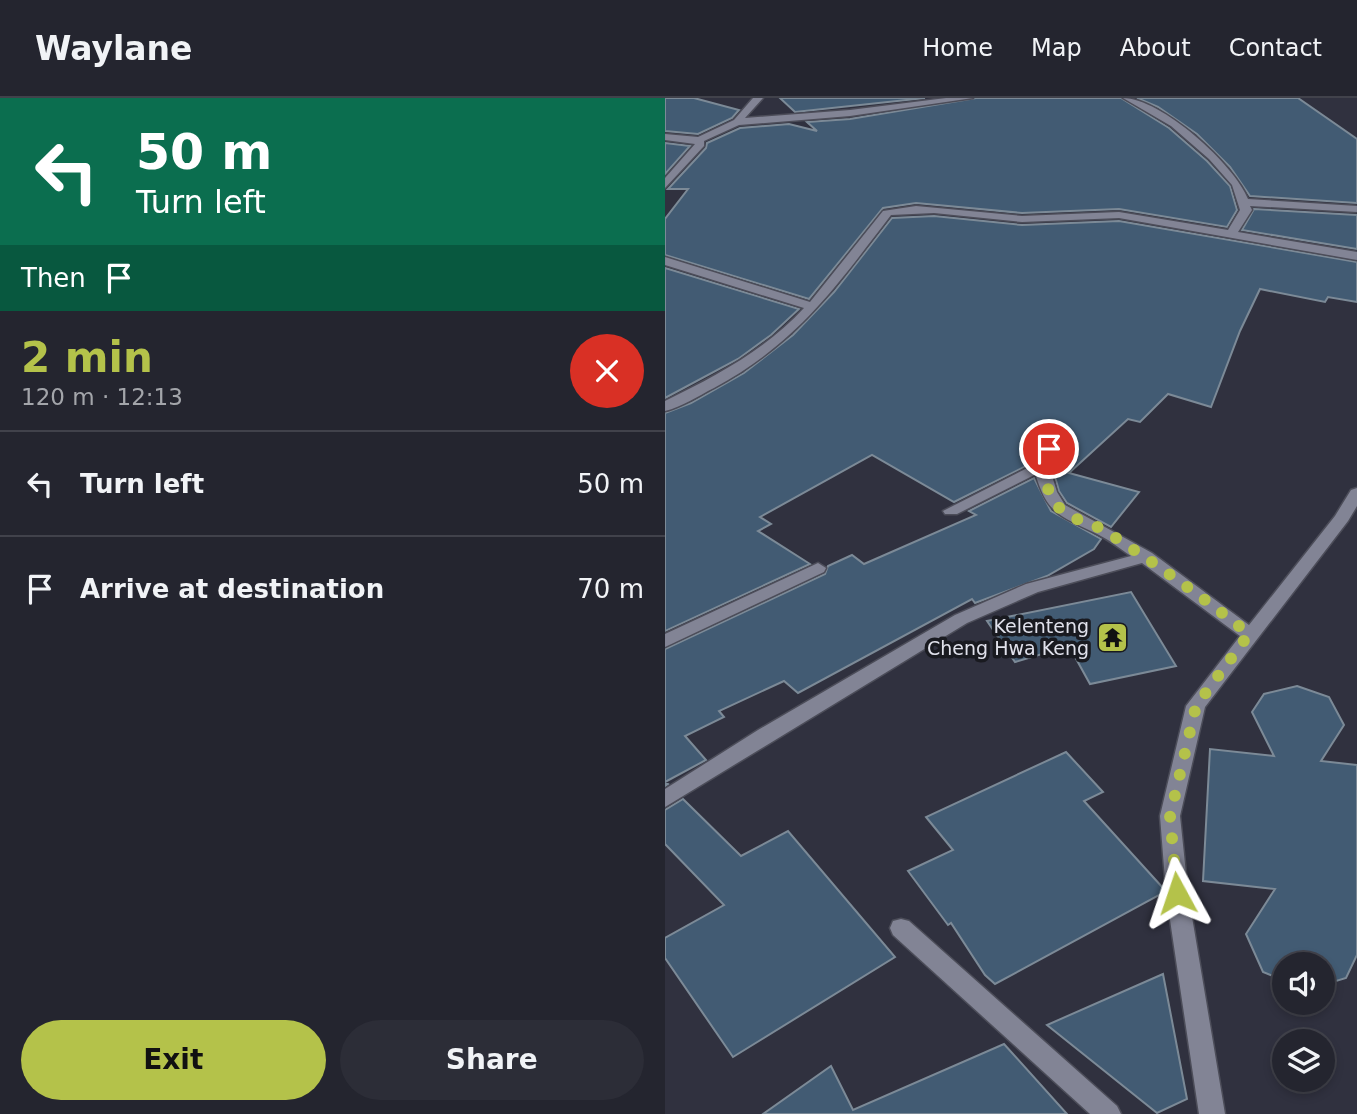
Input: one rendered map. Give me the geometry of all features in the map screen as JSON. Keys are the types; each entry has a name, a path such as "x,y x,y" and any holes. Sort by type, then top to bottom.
{"street":[{"path":"737,122 758,98"},
{"path":"665,137 699,140 737,122 968,98"},
{"path":"1128,98 1174,124 1213,157 1237,184 1246,210 1232,233"},
{"path":"665,186 700,144 699,140"},
{"path":"1243,202 1357,209"},
{"path":"665,407 727,376 768,348 797,323 887,213 896,210 924,209 981,218 1025,219 1088,214 1119,215 1357,256"},
{"path":"665,261 810,306"},
{"path":"951,511 1041,466 1056,431"},
{"path":"1041,466 1053,499 1066,513 1098,527 1146,557 1194,590 1249,634"},
{"path":"1212,1114 1177,893 1170,816 1196,706 1249,634 1342,519 1357,493"},
{"path":"665,799 765,734 961,619 1032,588 1146,557"},
{"path":"665,641 818,568"},
{"path":"901,928 1108,1114"}],"building":[{"path":"665,98 694,98 739,110 732,118 698,134 665,131"},
{"path":"780,98 925,98 795,112"},
{"path":"976,98 1121,98 1169,128 1207,161 1230,186 1237,210 1227,227 1119,209 1022,213 916,203 883,208 809,299 665,255 665,219 688,189 668,189 706,148 707,143 740,128 789,124 817,131 807,122 850,119"},
{"path":"1137,98 1298,98 1357,139 1357,203 1250,196 1230,167 1197,134 1158,107"},
{"path":"665,143 690,146 665,174"},
{"path":"1254,209 1357,215 1357,249 1242,230"},
{"path":"934,216 1022,225 1119,221 1357,262 1357,302 1328,297 1325,302 1260,289 1240,331 1211,407 1168,394 1140,422 1128,419 1069,473 1139,492 1111,527 1067,503 1059,491 1052,466 1065,430 1057,425 1047,430 1032,463 954,502 872,455 760,517 771,524 758,531 810,564 665,631 665,413 691,403 744,373 793,335 834,292 892,218"},
{"path":"665,268 799,309 771,335 738,359 665,398"},
{"path":"1034,478 1051,511 1101,539 1094,549 1047,576 975,603 972,599 798,693 784,681 719,711 724,717 685,736 706,760 665,782 665,649 825,574 828,566 852,555 864,564 976,515 969,511"},
{"name":"Kelenteng Cheng Hwa Keng","path":"1131,592 1176,666 1090,684 1069,646 1015,662 987,621"},
{"path":"1297,686 1329,697 1344,725 1321,761 1357,765 1357,955 1346,978 1335,981 1335,952 1272,952 1272,976 1263,972 1246,934 1275,889 1203,881 1210,749 1274,756 1252,712 1264,694"},
{"path":"1066,752 1103,792 1084,801 1163,888 1163,893 995,984 985,975 951,923 948,925 908,871 953,850 926,817"},
{"path":"683,799 741,856 788,831 895,957 733,1057 665,958 665,938 724,905 665,844 665,810"},
{"path":"1163,974 1187,1099 1157,1113 1047,1025"},
{"path":"1004,1044 1067,1114 763,1114 831,1066 853,1110"}],"place":[{"name":"Kelenteng Cheng Hwa Keng","path":"1112,637"}],"route":[{"path":"1049,449 1041,466 1053,499 1066,513 1098,527 1146,557 1194,590 1249,634 1196,706 1170,816 1177,893"}]}
